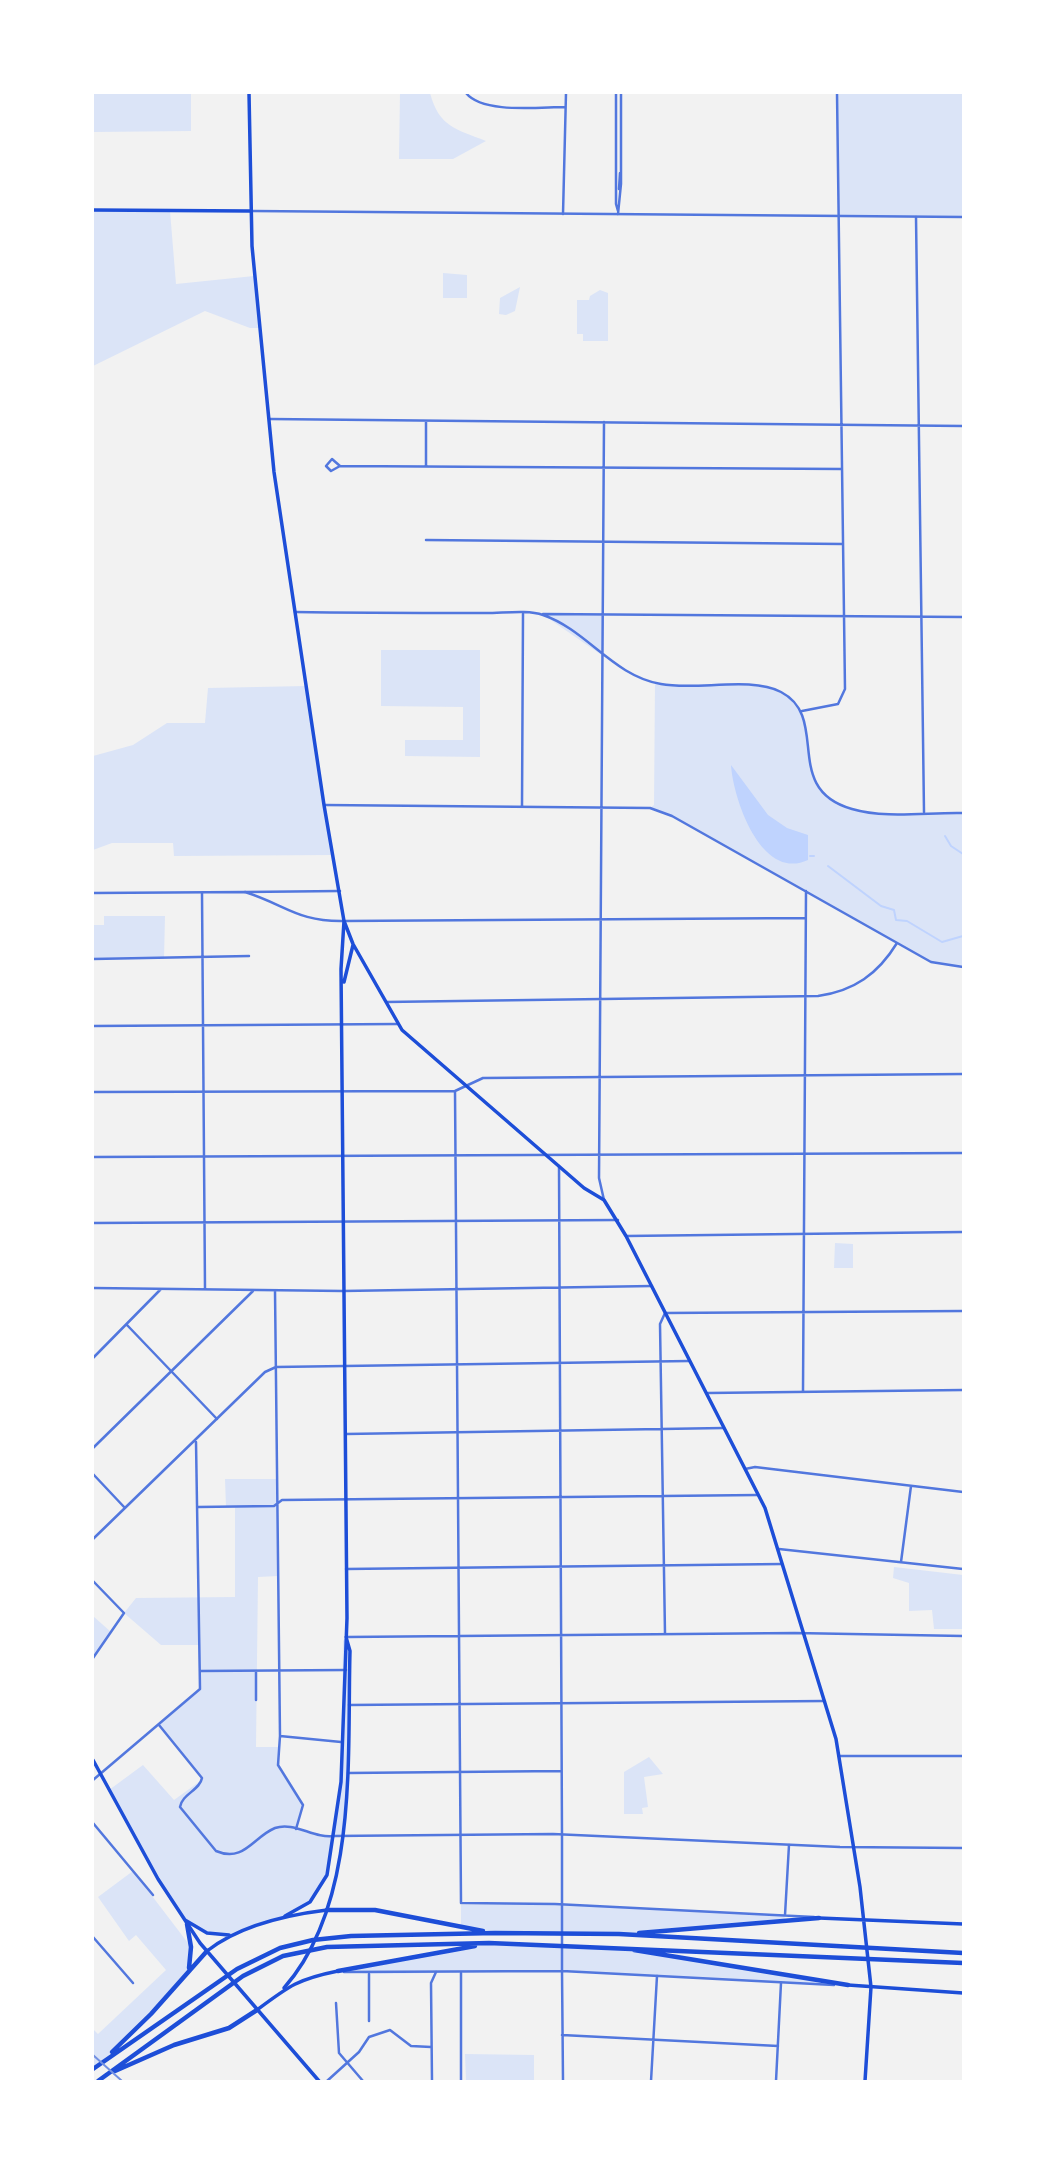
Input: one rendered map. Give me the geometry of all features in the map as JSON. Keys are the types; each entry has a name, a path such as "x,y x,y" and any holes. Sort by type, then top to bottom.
{"highway":[{"path":"327,1910 374,1910 495,1933"},
{"path":"784,1922 785,1915"},
{"path":"620,1934 819,1918"},
{"path":"187,1924 191,1950 188,1969"},
{"path":"94,2068 121,2047 251,1961 299,1943 330,1938 495,1933 620,1934 963,1953"},
{"path":"338,1971 489,1943"},
{"path":"98,2081 211,1998 256,1969 295,1953 327,1947 489,1943 612,1946 963,1963"},
{"path":"612,1946 848,1985"},
{"path":"121,2047 188,1969 207,1951"},
{"path":"107,2074 191,2039 229,2028 257,2010"}],"main road":[{"path":"249,93 250,211 269,419 295,612 344,921 341,969 346,1637 343,1641 342,1742 329,1870 323,1885 304,1906 280,1919"},
{"path":"93,210 250,211"},
{"path":"344,921 353,944 398,1024 546,1156 584,1188 604,1200 618,1220 758,1495 778,1549 825,1700 839,1756 864,1919 869,1973 865,2081"},
{"path":"343,984 353,944"},
{"path":"257,2010 284,1988 311,1951 327,1910 341,1837 347,1773 349,1641 346,1637"},
{"path":"93,1760 158,1880 187,1924 319,2081"},
{"path":"207,1951 232,1935 280,1919 327,1910"},
{"path":"183,1918 208,1933 232,1935"},
{"path":"819,1918 963,1924"},
{"path":"284,1988 311,1976 338,1971"},
{"path":"848,1985 963,1993"}],"street":[{"path":"466,93 474,101 487,106 565,107"},
{"path":"563,214 566,93"},
{"path":"618,212 619,93"},
{"path":"618,212 615,204 619,93"},
{"path":"802,711 835,706 843,699 837,93"},
{"path":"250,211 963,217"},
{"path":"916,217 925,812"},
{"path":"269,419 963,426"},
{"path":"426,421 426,466"},
{"path":"604,422 599,1156 599,1178 604,1200"},
{"path":"340,466 842,470"},
{"path":"426,540 843,544"},
{"path":"295,612 963,617"},
{"path":"522,806 523,614"},
{"path":"542,614 635,676 661,684 773,689 787,695 802,711 812,774 831,798 862,811 963,813"},
{"path":"324,805 641,806 665,813 935,964 963,967"},
{"path":"93,893 340,891"},
{"path":"803,1391 806,891"},
{"path":"202,892 205,1289"},
{"path":"245,892 269,899 307,919 344,921 805,918"},
{"path":"386,1002 831,995 856,986 880,967 897,943"},
{"path":"93,959 249,957"},
{"path":"93,1026 342,1027 398,1024"},
{"path":"93,1092 455,1091 465,1084 483,1078 963,1074"},
{"path":"455,1091 463,1905 562,1904 819,1918"},
{"path":"93,1157 342,1158 963,1153"},
{"path":"559,1166 563,2081"},
{"path":"93,1223 342,1224 618,1220"},
{"path":"626,1236 963,1232"},
{"path":"93,1288 343,1291 652,1286"},
{"path":"93,1358 161,1289"},
{"path":"93,1448 254,1290"},
{"path":"275,1291 281,1737 278,1765 303,1805 296,1829"},
{"path":"665,1634 660,1324 665,1313 963,1311"},
{"path":"127,1325 217,1419"},
{"path":"93,1539 265,1373 276,1367 690,1361"},
{"path":"706,1393 963,1390"},
{"path":"344,1434 724,1428"},
{"path":"93,1780 199,1691 195,1440"},
{"path":"745,1469 755,1467 963,1492"},
{"path":"93,1474 125,1508"},
{"path":"901,1562 911,1486"},
{"path":"198,1507 274,1506 282,1500 758,1495"},
{"path":"778,1549 963,1569"},
{"path":"346,1569 782,1564"},
{"path":"93,1581 124,1613 93,1658"},
{"path":"346,1637 665,1634 963,1636"},
{"path":"200,1671 349,1671"},
{"path":"256,1671 256,1700"},
{"path":"349,1705 825,1700"},
{"path":"159,1725 202,1778 202,1782 182,1800 180,1807 216,1851 237,1854 274,1828 296,1829 321,1838 562,1835 853,1847 963,1848"},
{"path":"281,1737 342,1742"},
{"path":"839,1756 963,1756"},
{"path":"347,1773 561,1771"},
{"path":"93,1823 153,1895"},
{"path":"785,1915 789,1844"},
{"path":"93,1937 133,1983"},
{"path":"338,1971 562,1971 848,1985"},
{"path":"461,1971 461,2081"},
{"path":"432,2081 431,1983 436,1972"},
{"path":"369,1973 369,2021"},
{"path":"652,2081 657,1975"},
{"path":"776,2081 781,1981"},
{"path":"336,2003 337,2047 346,2063 363,2081"},
{"path":"327,2081 359,2052 369,2037 384,2030 396,2033 411,2046 431,2047"},
{"path":"562,2035 778,2046"}],"shaded area":[{"path":"93,93 191,93 191,131 94,132 94,210 170,211 176,284 254,276 259,328 250,328 205,311 93,366"},
{"path":"400,93 430,93 438,113 444,120 457,130 486,141 453,159 399,159"},
{"path":"837,93 963,93 963,217 838,216"},
{"path":"443,273 467,275 467,298 443,298"},
{"path":"520,287 515,311 506,315 499,314 500,298"},
{"path":"600,290 608,293 608,341 583,341 583,334 577,334 577,300 589,300 590,296"},
{"path":"542,614 603,615 603,656"},
{"path":"381,650 480,650 480,757 405,756 405,740 463,740 463,707 381,706"},
{"path":"655,683 740,685 782,693 796,706 804,720 811,769 818,784 830,797 851,808 876,813 963,813 963,967 931,962 672,816 650,808 654,805"},
{"path":"306,686 333,855 174,856 173,843 112,843 93,850 93,756 133,745 167,723 205,723 208,688"},
{"path":"104,916 165,916 164,959 93,959 93,925 104,925"},
{"path":"835,1243 853,1244 853,1268 834,1268"},
{"path":"225,1479 277,1479 278,1576 258,1577 256,1747 279,1747 280,1771 303,1805 296,1829 321,1837 334,1836 341,1782 343,1641 346,1637 349,1641 347,1783 341,1837 334,1837 329,1870 310,1902 293,1913 232,1935 207,1933 183,1918 170,1900 109,1790 143,1765 174,1800 203,1779 159,1725 199,1691 200,1645 161,1645 124,1613 136,1598 235,1597 235,1507 226,1507"},
{"path":"894,1567 963,1575 963,1629 934,1629 932,1610 909,1611 909,1583 893,1578"},
{"path":"93,1616 111,1632 93,1658"},
{"path":"649,1757 663,1774 644,1777 648,1807 642,1808 643,1814 624,1814 624,1772"},
{"path":"133,1871 191,1947 188,1969 135,2031 93,2069 93,2029 98,2034 166,1970 136,1935 129,1941 98,1897"},
{"path":"555,1904 785,1915 784,1922 622,1935 540,1935 461,1926 461,1905"},
{"path":"489,1943 612,1946 848,1985 562,1971 369,1974 338,1971"},
{"path":"465,2054 534,2055 534,2081 466,2081"}],"water":[{"path":"731,765 768,815 787,828 808,835 808,860 791,864 776,859 764,848 744,815 737,797"}],"waterway":[{"path":"945,836 951,846 963,854"},
{"path":"828,866 881,906 894,910 896,920 907,921 942,942 963,936"}],"railway":[{"path":"93,2055 122,2081"}]}
